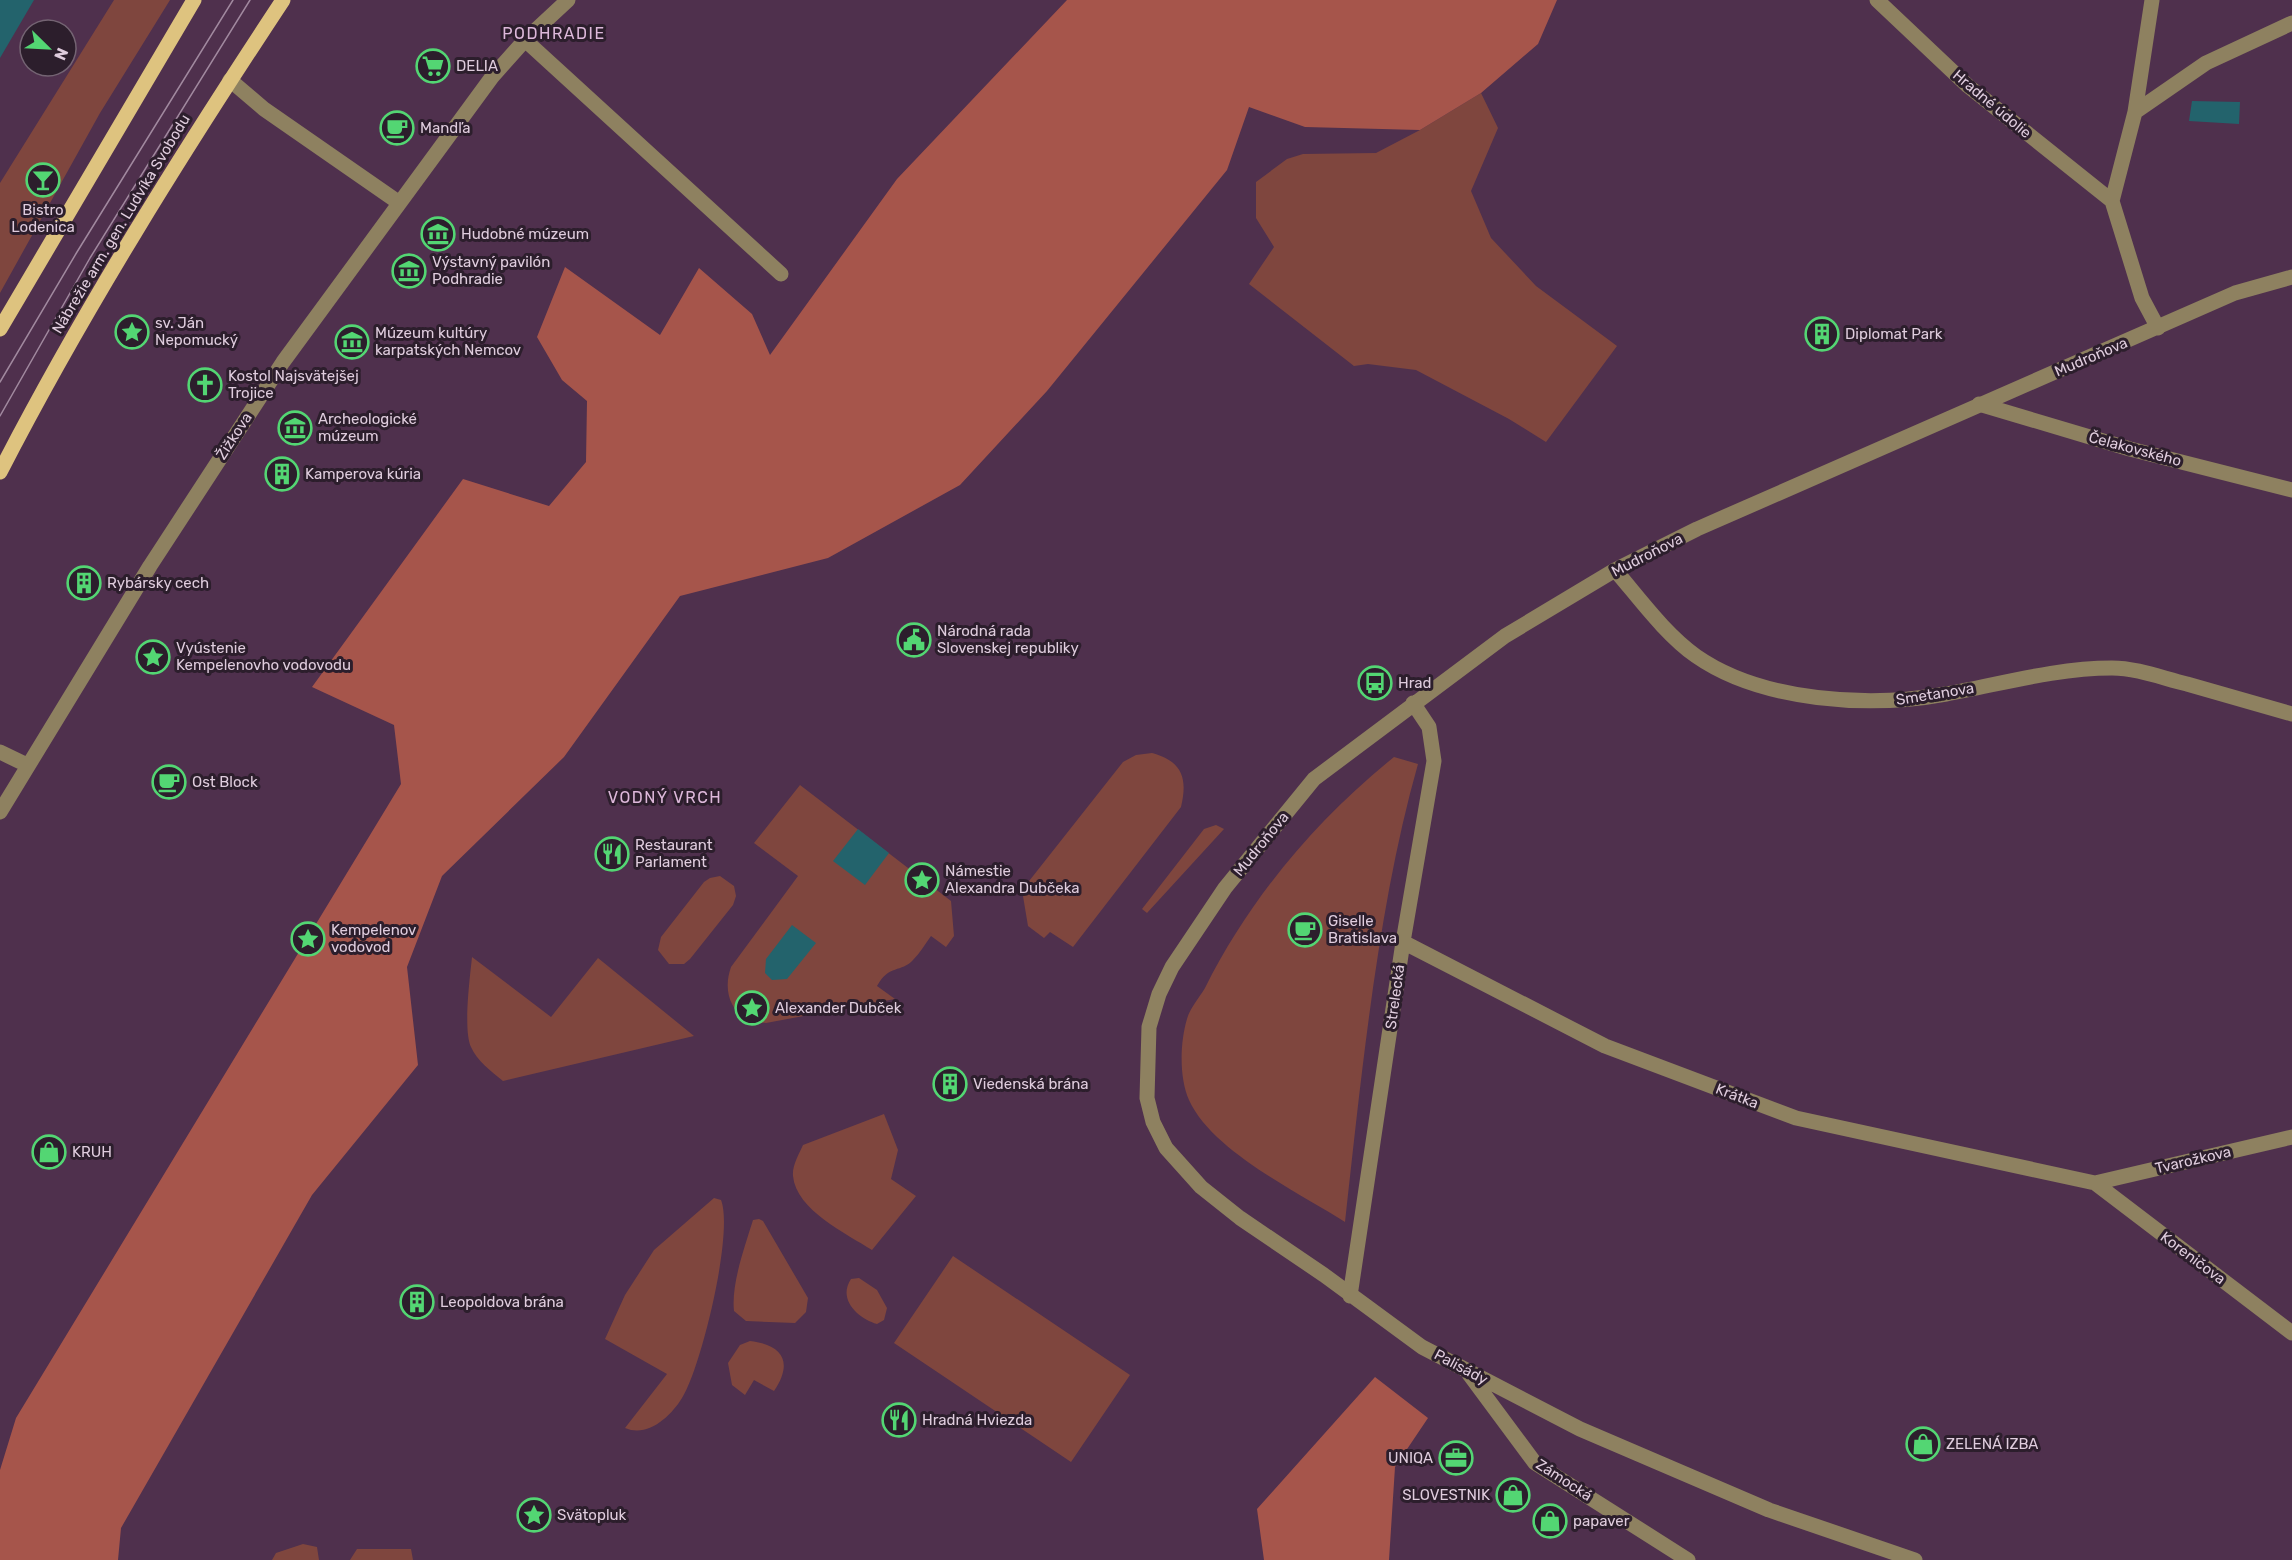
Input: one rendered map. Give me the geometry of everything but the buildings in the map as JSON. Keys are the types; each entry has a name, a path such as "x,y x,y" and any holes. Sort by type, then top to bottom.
{"main road":[{"path":"0,328 194,0"},
{"name":"Nábrežie arm. gen. Ludvíka Svobodu","path":"0,472 45,386 111,272 230,80 283,0"}],"street":[{"name":"Žižkova","path":"0,812 160,549 277,371 398,202 492,77 525,40 568,0"},
{"name":"Hradné údolie","path":"1877,0 1968,86 2112,201"},
{"path":"2152,0 2135,112 2112,201 2142,298 2158,328"},
{"path":"2135,112 2206,63 2292,23"},
{"path":"525,40 781,274"},
{"path":"230,80 264,109 398,202"},
{"name":"Mudroňova","path":"1149,1028 1159,994 1190,938 1281,818 1314,779 1505,636 1615,570 1697,529 2235,293 2292,277"},
{"name":"Čelakovského","path":"1979,404 2130,449 2292,490"},
{"name":"Smetanova","path":"1615,570 1651,612 1697,657 1736,677 1814,698 1867,703 1906,700 2051,673 2119,669 2145,673 2292,714"},
{"name":"Strelecká","path":"1350,1296 1403,942 1434,761 1429,727 1413,703"},
{"path":"0,752 27,765"},
{"name":"Krátka","path":"1403,942 1605,1046 1796,1118 2095,1183"},
{"name":"Palisády","path":"1149,1028 1147,1098 1153,1122 1166,1148 1184,1170 1219,1203 1324,1275 1407,1337 1467,1371 1580,1429 1769,1510 1915,1560"},
{"name":"Tvarožkova","path":"2095,1183 2292,1137"},
{"name":"Koreničova","path":"2095,1183 2292,1333"},
{"name":"Zámocká","path":"1467,1371 1535,1463 1688,1560"}],"shaded area":[{"path":"0,0 34,0 23,18 18,18 18,27 0,58"},
{"path":"114,0 170,0 100,113 0,293 0,183 65,78 78,78 78,58"},
{"path":"1067,0 1557,0 1538,44 1481,93 1420,130 1305,127 1249,107 1227,170 1047,391 960,485 828,558 680,596 564,757 442,876 407,967 418,1065 312,1195 121,1528 118,1560 0,1560 0,1470 16,1418 401,784 394,725 312,687 463,479 549,506 586,462 587,401 562,380 537,337 565,267 660,335 699,268 752,314 770,355 897,179"},
{"path":"1481,93 1498,128 1471,191 1491,238 1536,286 1617,346 1546,442 1509,419 1416,370 1368,364 1354,366 1249,284 1274,247 1256,218 1256,182 1287,159 1303,154 1376,153 1420,130"},
{"path":"2192,101 2240,102 2239,124 2189,121"},
{"path":"1152,753 1170,761 1180,772 1184,787 1181,807 1073,947 1050,932 1044,938 1028,926 1022,890 1123,762 1136,755"},
{"path":"1394,757 1418,764 1404,818 1382,931 1365,1047 1345,1222 1258,1169 1216,1136 1200,1119 1189,1100 1183,1081 1183,1038 1190,1011 1264,892 1287,862 1338,807"},
{"path":"800,785 951,901 954,936 946,947 931,936 908,964 886,974 877,986 895,999 766,1023 755,1022 738,1013 733,1006 729,997 728,977 731,967 798,876 754,843"},
{"path":"1216,825 1224,829 1147,913 1142,909 1204,829"},
{"path":"858,829 889,853 865,885 833,861"},
{"path":"720,876 734,886 736,896 733,905 690,959 684,964 669,964 658,950 661,937 704,882"},
{"path":"792,925 816,943 787,979 772,980 765,973 766,959"},
{"path":"472,957 551,1017 598,958 694,1036 503,1081 477,1057 469,1039 468,1003"},
{"path":"884,1114 898,1150 891,1179 916,1196 872,1250 837,1229 813,1210 796,1188 793,1172 803,1145"},
{"path":"714,1198 721,1200 724,1217 723,1241 714,1300 690,1382 672,1412 658,1424 642,1430 625,1428 667,1374 605,1339 625,1295 654,1250"},
{"path":"753,1220 763,1221 808,1298 806,1312 795,1323 746,1321 734,1311 739,1265"},
{"path":"953,1256 1130,1375 1071,1462 894,1343"},
{"path":"859,1278 877,1290 887,1308 884,1320 877,1324 863,1318 848,1301 847,1287 851,1279"},
{"path":"750,1341 771,1347 782,1357 783,1372 774,1391 754,1380 745,1395 732,1385 728,1363 740,1345"},
{"path":"1375,1377 1428,1418 1395,1467 1389,1560 1264,1560 1257,1509"},
{"path":"303,1544 317,1547 319,1560 272,1560 276,1553"},
{"path":"357,1549 411,1549 413,1560 350,1560"}],"tram line":[{"path":"0,382 77,252 233,0"},
{"path":"0,416 90,258 250,0"}],"place":[{"name":"DELIA","path":"433,66"},
{"name":"Mandľa","path":"397,128"},
{"name":"Bistro Lodenica","path":"43,180"},
{"name":"Hudobné múzeum","path":"438,234"},
{"name":"Výstavný pavilón Podhradie","path":"409,271"},
{"name":"sv. Ján Nepomucký","path":"132,332"},
{"name":"Diplomat Park","path":"1822,334"},
{"name":"Múzeum kultúry karpatských Nemcov","path":"352,342"},
{"name":"Kostol Najsvätejšej Trojice","path":"205,385"},
{"name":"Archeologické múzeum","path":"295,428"},
{"name":"Kamperova kúria","path":"282,474"},
{"name":"Rybársky cech","path":"84,583"},
{"name":"Národná rada Slovenskej republiky","path":"914,640"},
{"name":"Vyústenie Kempelenovho vodovodu","path":"153,657"},
{"name":"Hrad","path":"1375,683"},
{"name":"Ost Block","path":"169,782"},
{"name":"Restaurant Parlament","path":"612,854"},
{"name":"Námestie Alexandra Dubčeka","path":"922,880"},
{"name":"Giselle Bratislava","path":"1305,930"},
{"name":"Kempelenov vodovod","path":"308,939"},
{"name":"Alexander Dubček","path":"752,1008"},
{"name":"Viedenská brána","path":"950,1084"},
{"name":"KRUH","path":"49,1152"},
{"name":"Leopoldova brána","path":"417,1302"},
{"name":"Hradná Hviezda","path":"899,1420"},
{"name":"ZELENÁ IZBA","path":"1923,1444"},
{"name":"UNIQA","path":"1456,1458"},
{"name":"SLOVESTNIK","path":"1513,1495"},
{"name":"Svätopluk","path":"534,1515"},
{"name":"papaver","path":"1550,1521"}],"district":[{"name":"PODHRADIE","path":"554,33"},
{"name":"VODNÝ VRCH","path":"665,797"}]}
